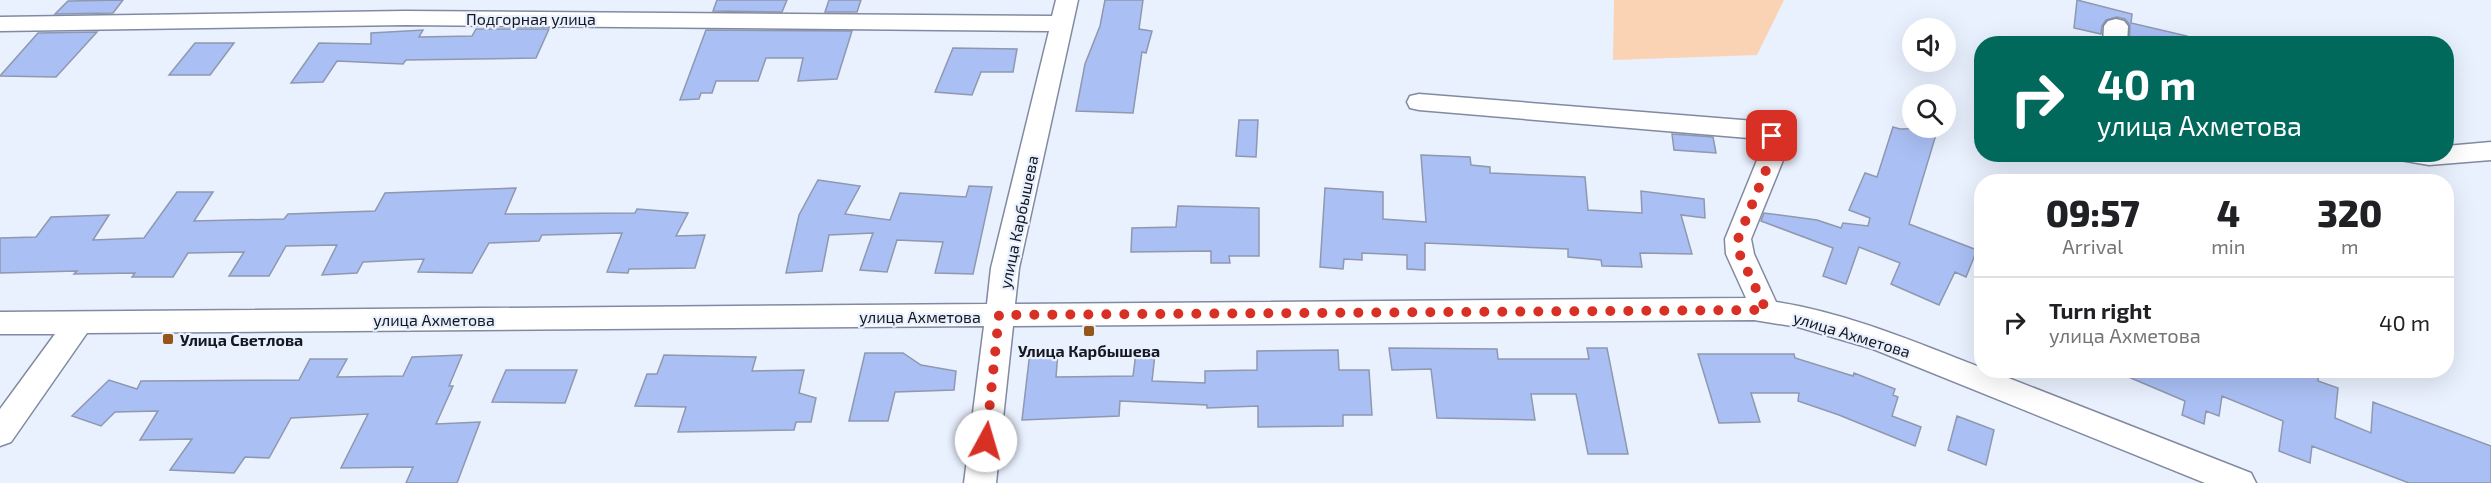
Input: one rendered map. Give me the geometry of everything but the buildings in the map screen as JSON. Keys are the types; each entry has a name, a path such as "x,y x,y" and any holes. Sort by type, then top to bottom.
{"street":[{"name":"Подгорная улица","path":"0,24 405,18 828,20 1065,12"},
{"name":"улица Карбышева","path":"980,483 1005,268 1065,12"},
{"path":"1419,102 1767,131 1772,136 1775,148 1741,230 1738,246 1766,310"},
{"path":"2454,154 2491,151"},
{"name":"улица Ахметова","path":"0,323 1719,308 1766,310 1834,325 1974,375"},
{"path":"0,433 79,322"},
{"name":"улица Ахметова","path":"1980,378 2240,483"}],"shaded area":[{"path":"1614,0 1784,0 1757,55 1613,60"}],"place":[{"name":"Улица Карбышева","path":"1089,331"},
{"name":"Улица Светлова","path":"168,339"}],"route":[{"path":"986,441 999,315 1707,308 1766,310 1740,255 1738,239 1775,148 1772,136"}]}
